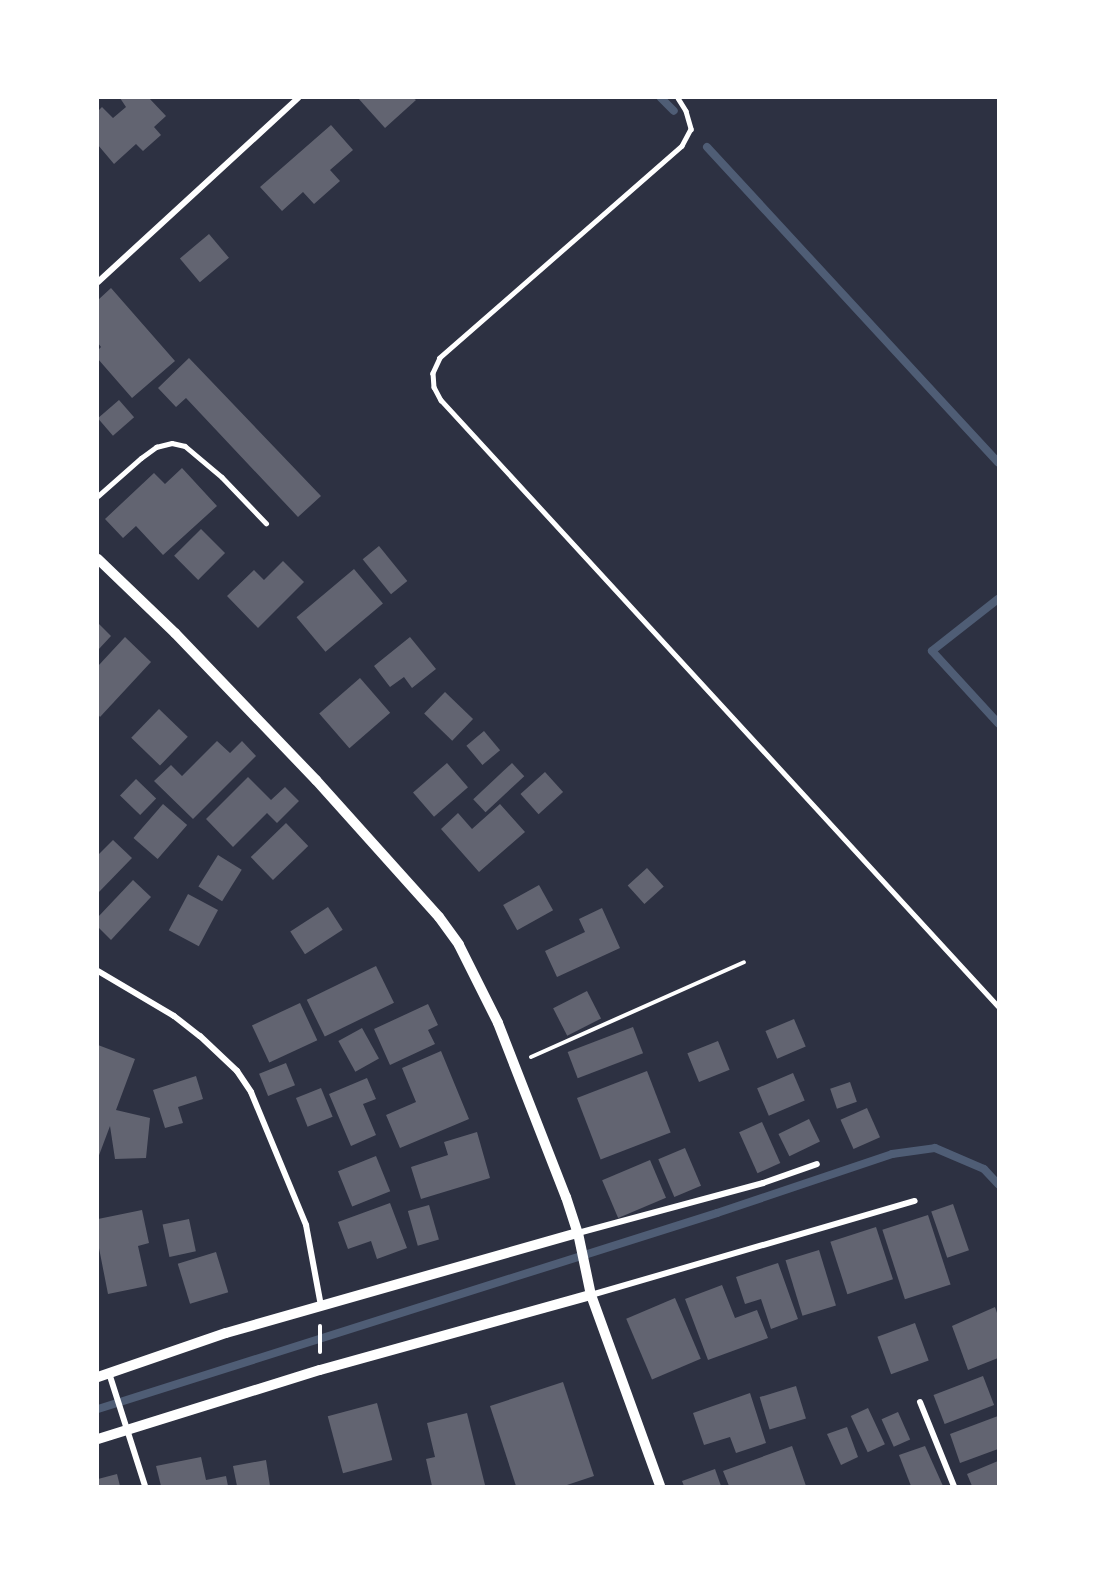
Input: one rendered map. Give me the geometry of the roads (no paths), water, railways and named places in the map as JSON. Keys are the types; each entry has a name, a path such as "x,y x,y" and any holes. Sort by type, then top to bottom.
{"street":[{"path":"98,282 298,98"},
{"path":"98,559 223,682 316,780 439,917 482,988 513,1064 578,1233 591,1295 660,1486"},
{"path":"98,971 174,1016 200,1036 237,1071 251,1092 306,1225 321,1306"},
{"path":"98,1377 321,1306 763,1183 817,1164"},
{"path":"98,1439 320,1371 915,1201"},
{"path":"109,1373 145,1486"},
{"path":"920,1402 954,1486"}],"lane":[{"path":"678,98 686,111 691,129 682,146 440,358 433,373 434,387 441,400 999,1006"},
{"path":"98,496 156,447 172,443 185,446 222,477 266,524"}],"waterway":[{"path":"661,98 674,111"},
{"path":"707,147 998,462"},
{"path":"998,599 932,651 998,723"},
{"path":"98,1409 717,1213 892,1154 935,1148 984,1169 998,1184"}]}
